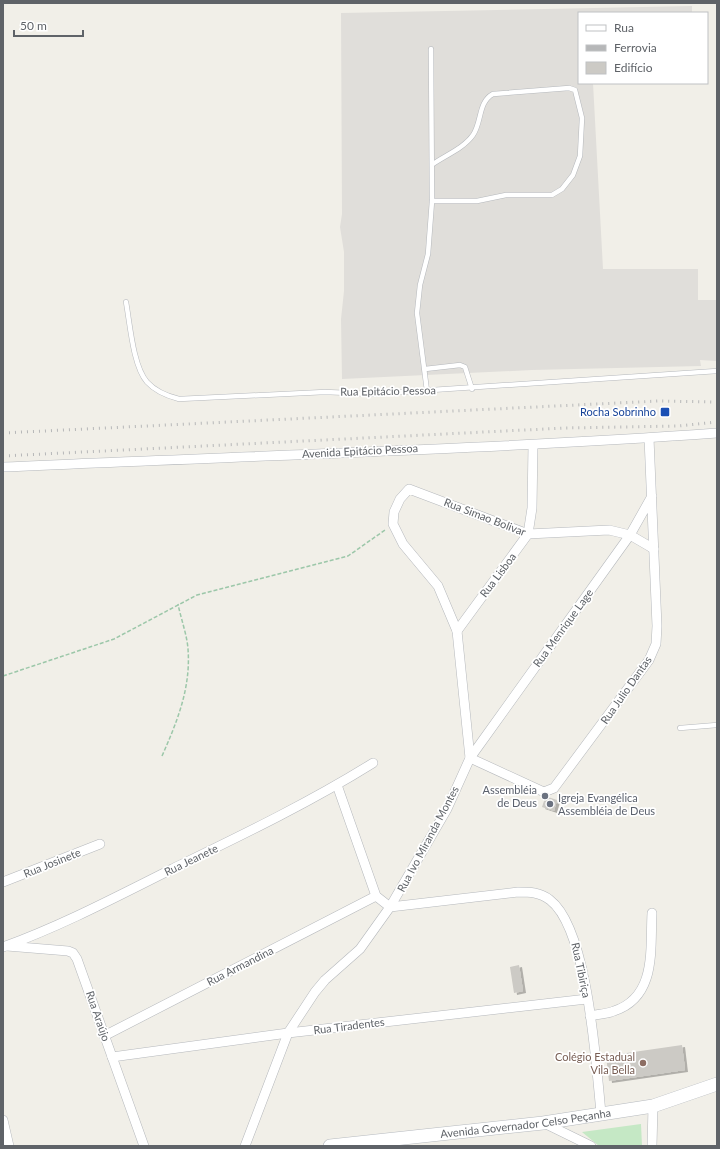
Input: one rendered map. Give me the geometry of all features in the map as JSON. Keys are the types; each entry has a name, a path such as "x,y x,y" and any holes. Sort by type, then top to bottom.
{"main road":[{"name":"Avenida Governador Celso Peçanha","path":"330,1146 381,1143 544,1123 653,1106 717,1084"}],"street":[{"name":"Avenida Epitácio Pessoa","path":"3,467 439,447 533,445 717,433"},
{"name":"Rua Julio Dantas","path":"470,758 544,792 554,788 639,676 649,660 656,644 658,626 649,438"},
{"name":"Rua Lisboa","path":"457,631 528,534 532,508 533,445"},
{"name":"Rua Simao Bolivar","path":"393,524 394,512 400,499 409,489 528,534 608,530 630,535 654,549"},
{"name":"Rua Menrique Lage","path":"470,758 630,535 652,496"},
{"path":"393,524 403,544 438,586 457,631 470,758"},
{"name":"Rua Ivo Miranda Montes","path":"245,1146 288,1033 315,992 360,949 390,907 447,809 470,758"},
{"name":"Rua Jeanete","path":"4,946 112,900 241,836 337,785 373,763"},
{"path":"337,785 376,896 390,907"},
{"name":"Rua Josinete","path":"3,882 100,844"},
{"name":"Rua Tibiriça","path":"390,907 518,892 532,892 543,895 559,909 569,926 577,945 590,1016 601,1113"},
{"name":"Rua Armandina","path":"104,1036 376,896"},
{"path":"590,1016 614,1012 627,1006 642,992 646,984 650,956 652,913"},
{"name":"Rua Araújo","path":"4,946 68,951 73,953 77,959 144,1146"},
{"name":"Rua Tiradentes","path":"112,1057 288,1033 587,999"},
{"path":"652,1146 653,1106"},
{"path":"3,1120 9,1146"},
{"path":"544,1123 591,1146"}],"lane":[{"path":"427,391 417,313 418,299 428,254 432,201 433,164 431,49"},
{"path":"432,201 477,201 506,195 552,195 562,189 573,175 580,156 582,118 575,90 569,88 493,94 484,102 476,130 472,136 466,142 433,164"},
{"name":"Rua Epitácio Pessoa","path":"126,302 135,358 147,382 164,395 179,399 304,392 372,394 472,389 717,372"},
{"path":"425,369 460,365 466,367 472,389"},
{"path":"680,728 717,725"}],"path":[{"path":"3,676 114,639 178,604 211,590 348,556 393,524"},
{"path":"162,756 182,707 188,678 188,649 178,604"}],"shaded area":[{"path":"692,6 692,12 578,12 578,84 593,84 603,269 698,269 698,300 717,300 717,361 700,360 701,366 532,370 342,379 341,319 344,291 344,252 340,227 342,214 341,13"}],"green space":[{"path":"641,1124 642,1146 599,1146 582,1132"}],"building":[{"name":"Igreja Evangélica Assembléia de Deus","path":"548,797 557,800 554,811 542,807 545,798"},
{"path":"519,965 523,991 514,993 510,967"},
{"path":"682,1045 685,1070 609,1081 606,1056"}],"railway":[{"path":"3,433 658,401 717,402"},
{"path":"3,456 565,428 678,426 717,422"}],"place":[{"name":"Rocha Sobrinho","path":"665,412"},
{"name":"Assembléia de Deus","path":"545,796"},
{"name":"Igreja Evangélica Assembléia de Deus","path":"550,804"},
{"name":"Colégio Estadual Vila Bella","path":"643,1063"}]}
